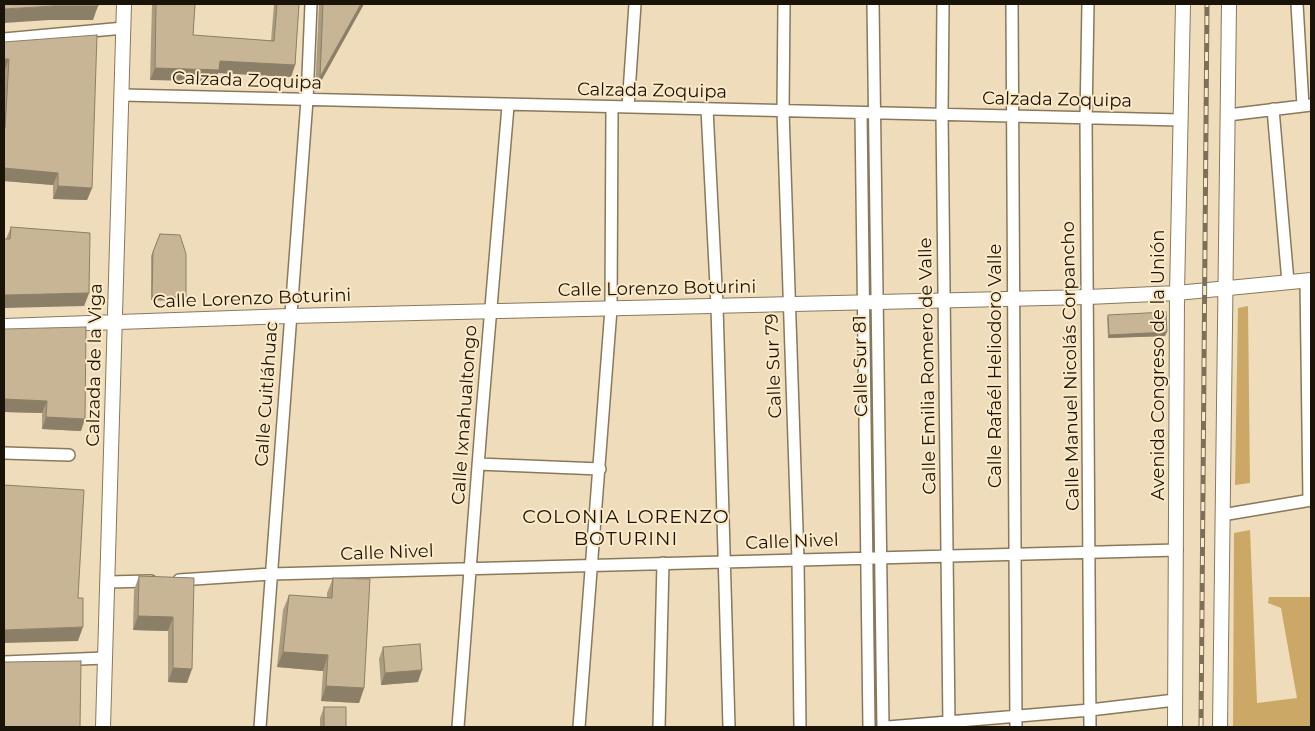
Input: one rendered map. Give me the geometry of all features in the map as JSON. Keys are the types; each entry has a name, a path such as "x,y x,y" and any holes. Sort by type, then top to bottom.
{"main road":[{"name":"Calzada de la Viga","path":"103,727 113,420 114,322 123,95 124,4"},
{"name":"Avenida Congreso de la Unión","path":"1175,727 1177,293 1183,4"},
{"path":"1220,727 1229,4"},
{"name":"Calle Lorenzo Boturini","path":"4,326 290,316 1088,297 1177,293 1308,281"}],"street":[{"name":"Calle Cuitláhuac","path":"260,727 307,100 311,4"},
{"path":"628,108 635,4"},
{"name":"Calle Sur 79","path":"784,4 783,111 798,560 800,727"},
{"name":"Calle Sur 81","path":"873,4 873,113 878,302 883,727"},
{"name":"Calle Emilia Romero de Valle","path":"943,4 942,114 949,725"},
{"name":"Calle Rafaél Heliodoro Valle","path":"1012,4 1010,116 1016,722"},
{"name":"Calle Manuel Nicolás Corpancho","path":"1088,4 1086,118 1090,727"},
{"path":"1228,115 1307,105 1297,4"},
{"path":"4,39 124,28"},
{"name":"Calzada Zoquipa","path":"123,95 508,106 1181,120"},
{"name":"Calle Ixnahualtongo","path":"458,727 508,106"},
{"path":"579,727 593,565 611,309 612,108"},
{"path":"707,109 717,306 726,562 728,727"},
{"path":"1273,109 1288,282"},
{"name":"Calle Sur 81","path":"861,112 869,727"},
{"path":"1222,515 1310,500 1308,281"},
{"path":"4,452 69,455"},
{"path":"478,464 600,469"},
{"name":"Calle Nivel","path":"108,582 165,581 271,574 1177,550"},
{"path":"659,727 663,563"},
{"path":"4,662 105,658"},
{"path":"888,727 1016,722 1090,710 1175,700"}],"shaded area":[{"path":"1248,306 1250,483 1235,485 1238,308"},
{"path":"1250,530 1257,703 1297,698 1281,608 1268,603 1269,597 1311,597 1311,727 1233,727 1234,533"}],"building":[{"path":"4,4 98,4 98,6 4,9"},
{"path":"156,4 195,4 193,35 274,41 277,4 299,4 295,65 220,61 219,70 155,68"},
{"path":"323,4 361,4 320,77"},
{"path":"97,35 92,188 58,186 58,173 4,168 4,128 9,59 4,59 4,42"},
{"path":"11,227 90,233 89,293 4,295 4,239 10,239"},
{"path":"160,234 180,235 186,254 186,297 152,296 153,252"},
{"path":"1166,312 1167,332 1109,335 1108,315"},
{"path":"86,327 85,419 46,417 47,401 4,399 4,329"},
{"path":"4,485 84,490 78,598 83,598 83,627 4,630"},
{"path":"139,576 194,578 192,669 173,668 173,617 138,616"},
{"path":"333,578 370,579 364,688 326,686 328,655 283,652 289,595 332,598"},
{"path":"420,644 422,670 385,673 383,647"},
{"path":"81,661 80,727 4,727 4,662"},
{"path":"324,707 346,707 346,727 324,727"}],"railway":[{"path":"1201,727 1207,4"}],"district":[{"name":"COLONIA LORENZO BOTURINI","path":"626,528"}]}
